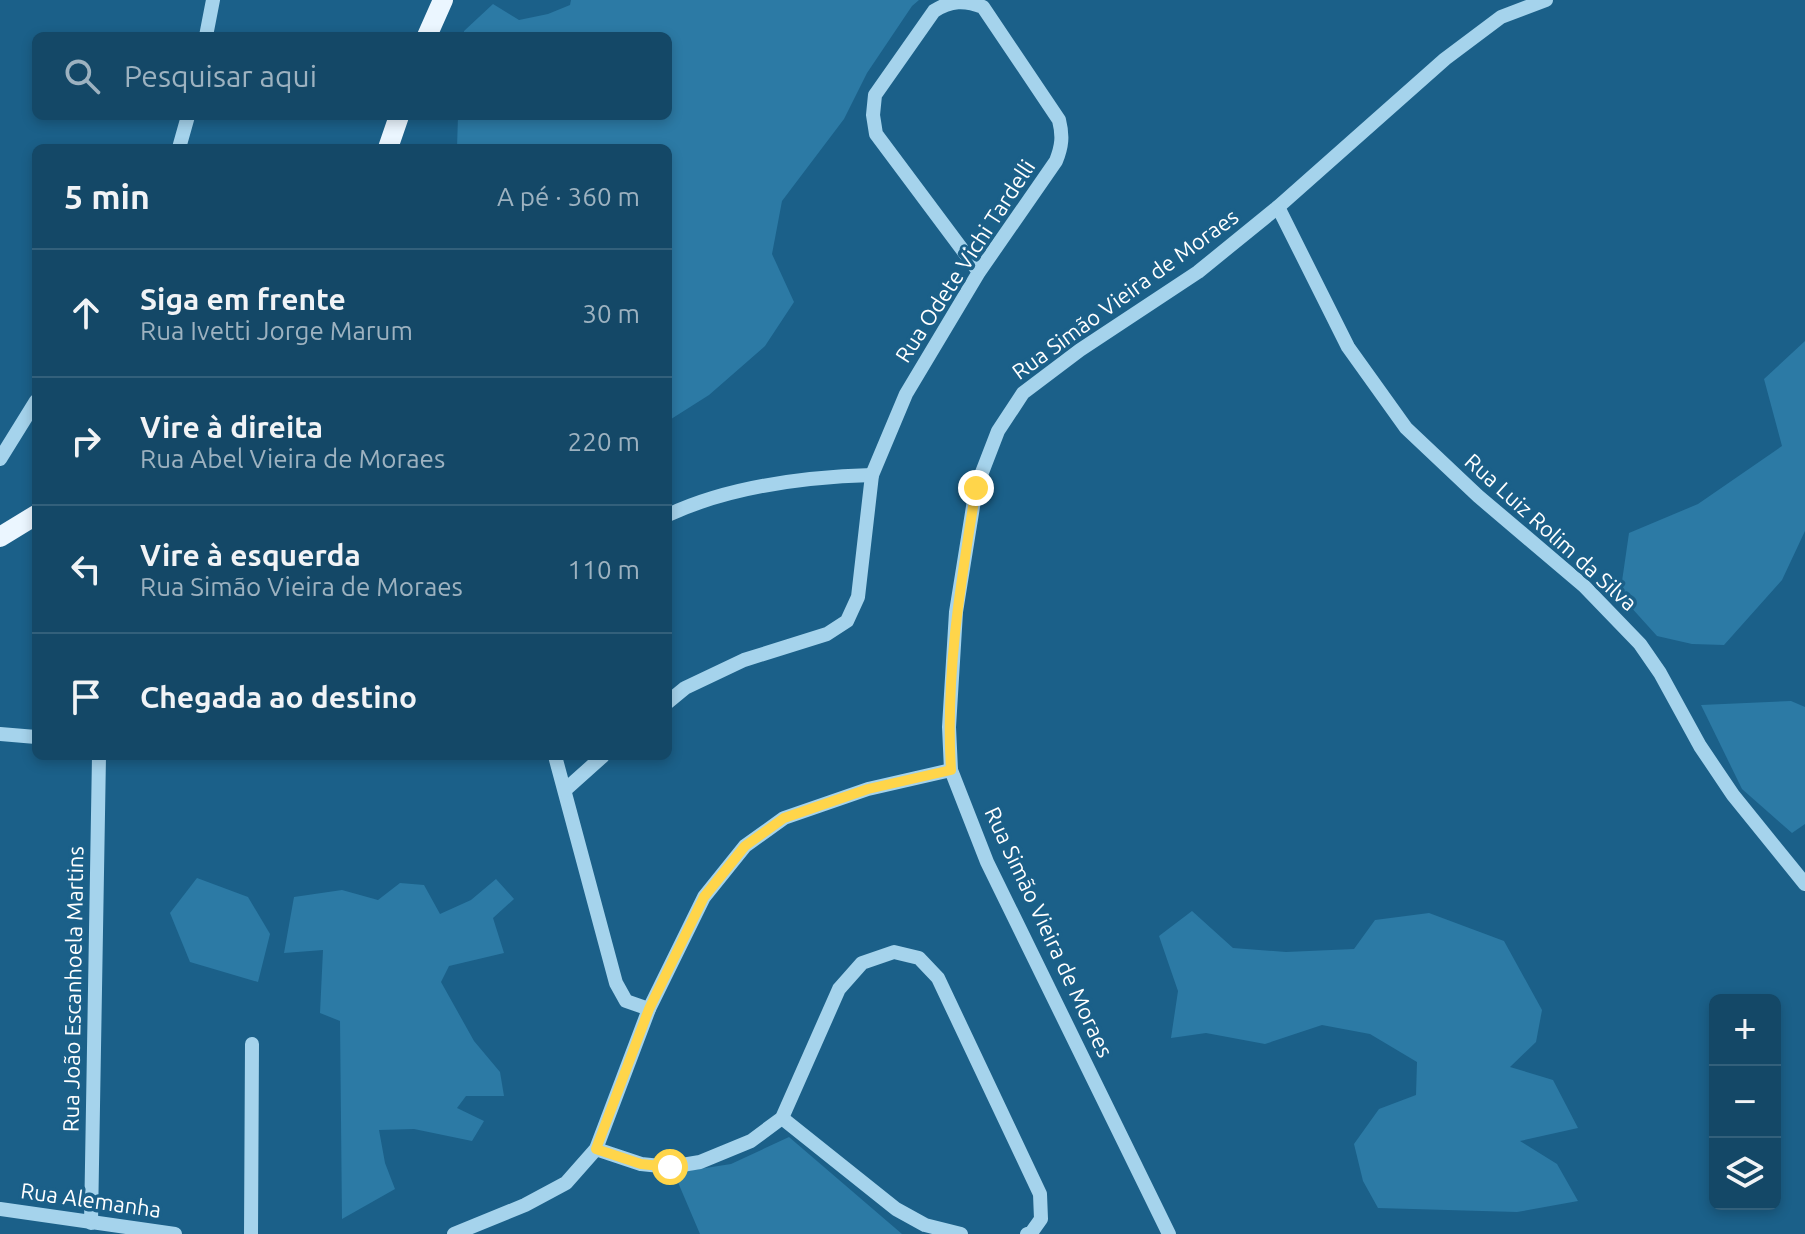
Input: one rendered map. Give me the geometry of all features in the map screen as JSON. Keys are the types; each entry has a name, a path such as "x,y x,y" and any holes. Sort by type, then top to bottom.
{"main road":[{"path":"429,32 443,0"},
{"path":"389,144 398,120"},
{"path":"0,537 32,517"}],"street":[{"path":"207,32 213,0"},
{"name":"Rua Simão Vieira de Moraes","path":"1169,1234 987,862 951,770 949,727 956,612 976,488 998,431 1023,393 1080,350 1198,272 1278,207 1445,59 1501,17 1541,0"},
{"name":"Rua Odete Vichi Tardelli","path":"672,699 685,688 744,660 827,634 847,621 858,597 872,475 906,394 979,272 1056,161 1061,148 1059,120 983,7 958,1 934,11 875,95 873,115 876,134 979,272"},
{"path":"180,144 187,120"},
{"name":"Rua Luiz Rolim da Silva","path":"1278,207 1348,347 1406,428 1478,496 1584,586 1640,644 1660,673 1700,746 1733,795 1805,884"},
{"path":"0,459 32,407"},
{"path":"672,513 700,500 780,484 836,476 872,475"},
{"path":"0,734 32,737"},
{"name":"Rua João Escanhoela Martins","path":"91,1223 99,760"},
{"path":"556,760 616,983 626,1001 649,1009"},
{"path":"565,790 599,760"},
{"path":"454,1234 525,1205 566,1183 596,1149 649,1009 704,897 745,846 784,818 868,789 951,770"},
{"path":"596,1149 641,1164 670,1167 700,1162 751,1141 782,1118 839,989 862,963 894,952 919,958 938,978 1040,1194 1041,1219 1027,1234"},
{"path":"251,1234 252,1044"},
{"path":"782,1118 896,1209 925,1225 961,1234"},
{"name":"Rua Alemanha","path":"0,1209 175,1234"}],"shaded area":[{"path":"571,0 919,0 867,73 844,119 782,201 772,254 794,302 765,346 709,395 672,418 672,144 457,144 458,120 672,120 672,32 464,32 493,4 519,20 548,14 570,5"},
{"path":"1805,341 1805,531 1782,580 1724,645 1692,644 1657,636 1620,595 1629,533 1698,504 1782,446 1764,379"},
{"path":"1791,701 1805,707 1805,824 1792,833 1742,789 1701,705"},
{"path":"197,878 248,897 270,934 258,982 190,962 170,913"},
{"path":"496,879 514,899 493,918 504,953 449,966 441,982 474,1041 500,1072 504,1096 466,1096 457,1108 484,1121 472,1141 414,1129 379,1130 385,1163 395,1189 342,1219 340,1021 320,1013 323,950 284,953 294,897 342,890 378,900 400,883 424,885 440,914 471,900"},
{"path":"1192,911 1233,948 1286,952 1354,949 1375,920 1429,913 1504,941 1542,1010 1536,1042 1510,1067 1553,1080 1578,1128 1520,1141 1557,1164 1578,1201 1517,1212 1378,1208 1363,1181 1354,1144 1379,1109 1416,1095 1417,1062 1370,1034 1322,1025 1265,1044 1206,1033 1171,1038 1178,991 1159,936"},
{"path":"789,1137 902,1234 700,1234 674,1173 731,1164"}],"route":[{"path":"670,1167 641,1164 596,1149 649,1009 704,897 745,846 784,818 868,789 951,770 949,727 956,612 976,488"}]}
